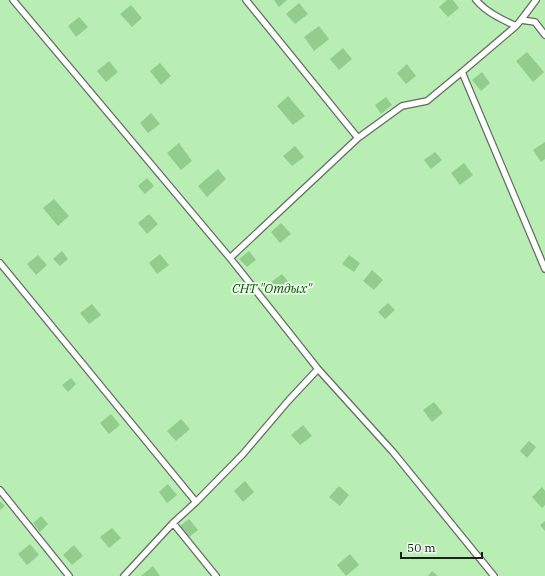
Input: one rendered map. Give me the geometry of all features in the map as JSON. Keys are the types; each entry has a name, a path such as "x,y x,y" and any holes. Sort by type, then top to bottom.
{"lane":[{"path":"13,0 230,258 318,369 393,452 494,576"},
{"path":"246,0 358,138"},
{"path":"476,0 480,5 496,17 516,26"},
{"path":"230,258 358,138 402,106 427,101 516,26 536,0"},
{"path":"521,20 535,22 545,35"},
{"path":"462,72 545,269"},
{"path":"0,263 196,502"},
{"path":"124,576 173,523 243,454 288,400 318,369"},
{"path":"0,490 69,576"},
{"path":"173,523 216,576"}],"green space":[{"name":"СНТ \"Отдых\"","path":"0,0 545,0 545,576 0,576"}],"building":[{"path":"274,0 287,0 279,7"},
{"path":"447,0 453,0 459,8 448,17 439,7"},
{"path":"299,3 308,14 295,24 286,14"},
{"path":"131,5 142,18 132,27 120,14"},
{"path":"79,17 88,27 76,37 68,26"},
{"path":"319,26 329,39 314,51 304,37"},
{"path":"343,48 352,59 339,70 330,59"},
{"path":"527,52 544,72 533,82 516,61"},
{"path":"109,61 118,72 106,82 97,71"},
{"path":"160,63 171,76 161,85 150,71"},
{"path":"407,64 416,76 406,84 397,73"},
{"path":"482,72 490,83 481,91 472,80"},
{"path":"288,96 305,116 293,125 277,106"},
{"path":"386,97 392,105 381,114 375,105"},
{"path":"151,113 160,124 148,133 140,123"},
{"path":"545,142 545,159 541,162 533,150"},
{"path":"179,143 192,161 181,170 167,153"},
{"path":"295,146 304,157 292,166 283,156"},
{"path":"435,152 442,160 431,169 424,160"},
{"path":"464,163 473,175 460,185 451,173"},
{"path":"218,169 226,179 207,197 198,186"},
{"path":"147,178 154,186 145,194 138,186"},
{"path":"54,199 69,216 58,226 43,208"},
{"path":"149,214 158,224 147,234 138,223"},
{"path":"281,223 291,234 280,243 271,232"},
{"path":"62,251 68,259 60,266 53,259"},
{"path":"249,251 256,260 247,267 239,259"},
{"path":"160,254 169,265 157,274 149,263"},
{"path":"38,255 47,265 36,275 27,264"},
{"path":"349,255 360,263 354,272 342,264"},
{"path":"372,270 383,280 374,290 363,281"},
{"path":"282,274 291,285 280,294 271,282"},
{"path":"388,303 395,310 385,319 378,312"},
{"path":"92,304 101,315 89,324 80,313"},
{"path":"71,378 76,384 68,392 62,385"},
{"path":"434,402 443,413 432,422 423,410"},
{"path":"111,414 120,425 109,434 100,423"},
{"path":"181,419 190,429 176,441 167,431"},
{"path":"303,425 312,436 300,445 291,435"},
{"path":"529,441 536,447 527,458 520,451"},
{"path":"245,481 254,492 243,502 234,491"},
{"path":"168,484 177,495 167,503 159,492"},
{"path":"339,486 349,495 340,506 329,497"},
{"path":"542,487 545,491 545,505 542,508 532,497"},
{"path":"0,501 5,506 0,510"},
{"path":"41,516 48,524 40,532 33,523"},
{"path":"189,519 198,530 189,537 180,526"},
{"path":"545,521 545,531 540,525"},
{"path":"112,528 121,538 109,548 100,537"},
{"path":"30,544 39,555 27,565 18,554"},
{"path":"74,545 83,556 72,565 63,555"},
{"path":"350,554 359,565 346,576 337,565"},
{"path":"153,566 160,576 141,576"},
{"path":"432,571 438,576 428,576"}]}
